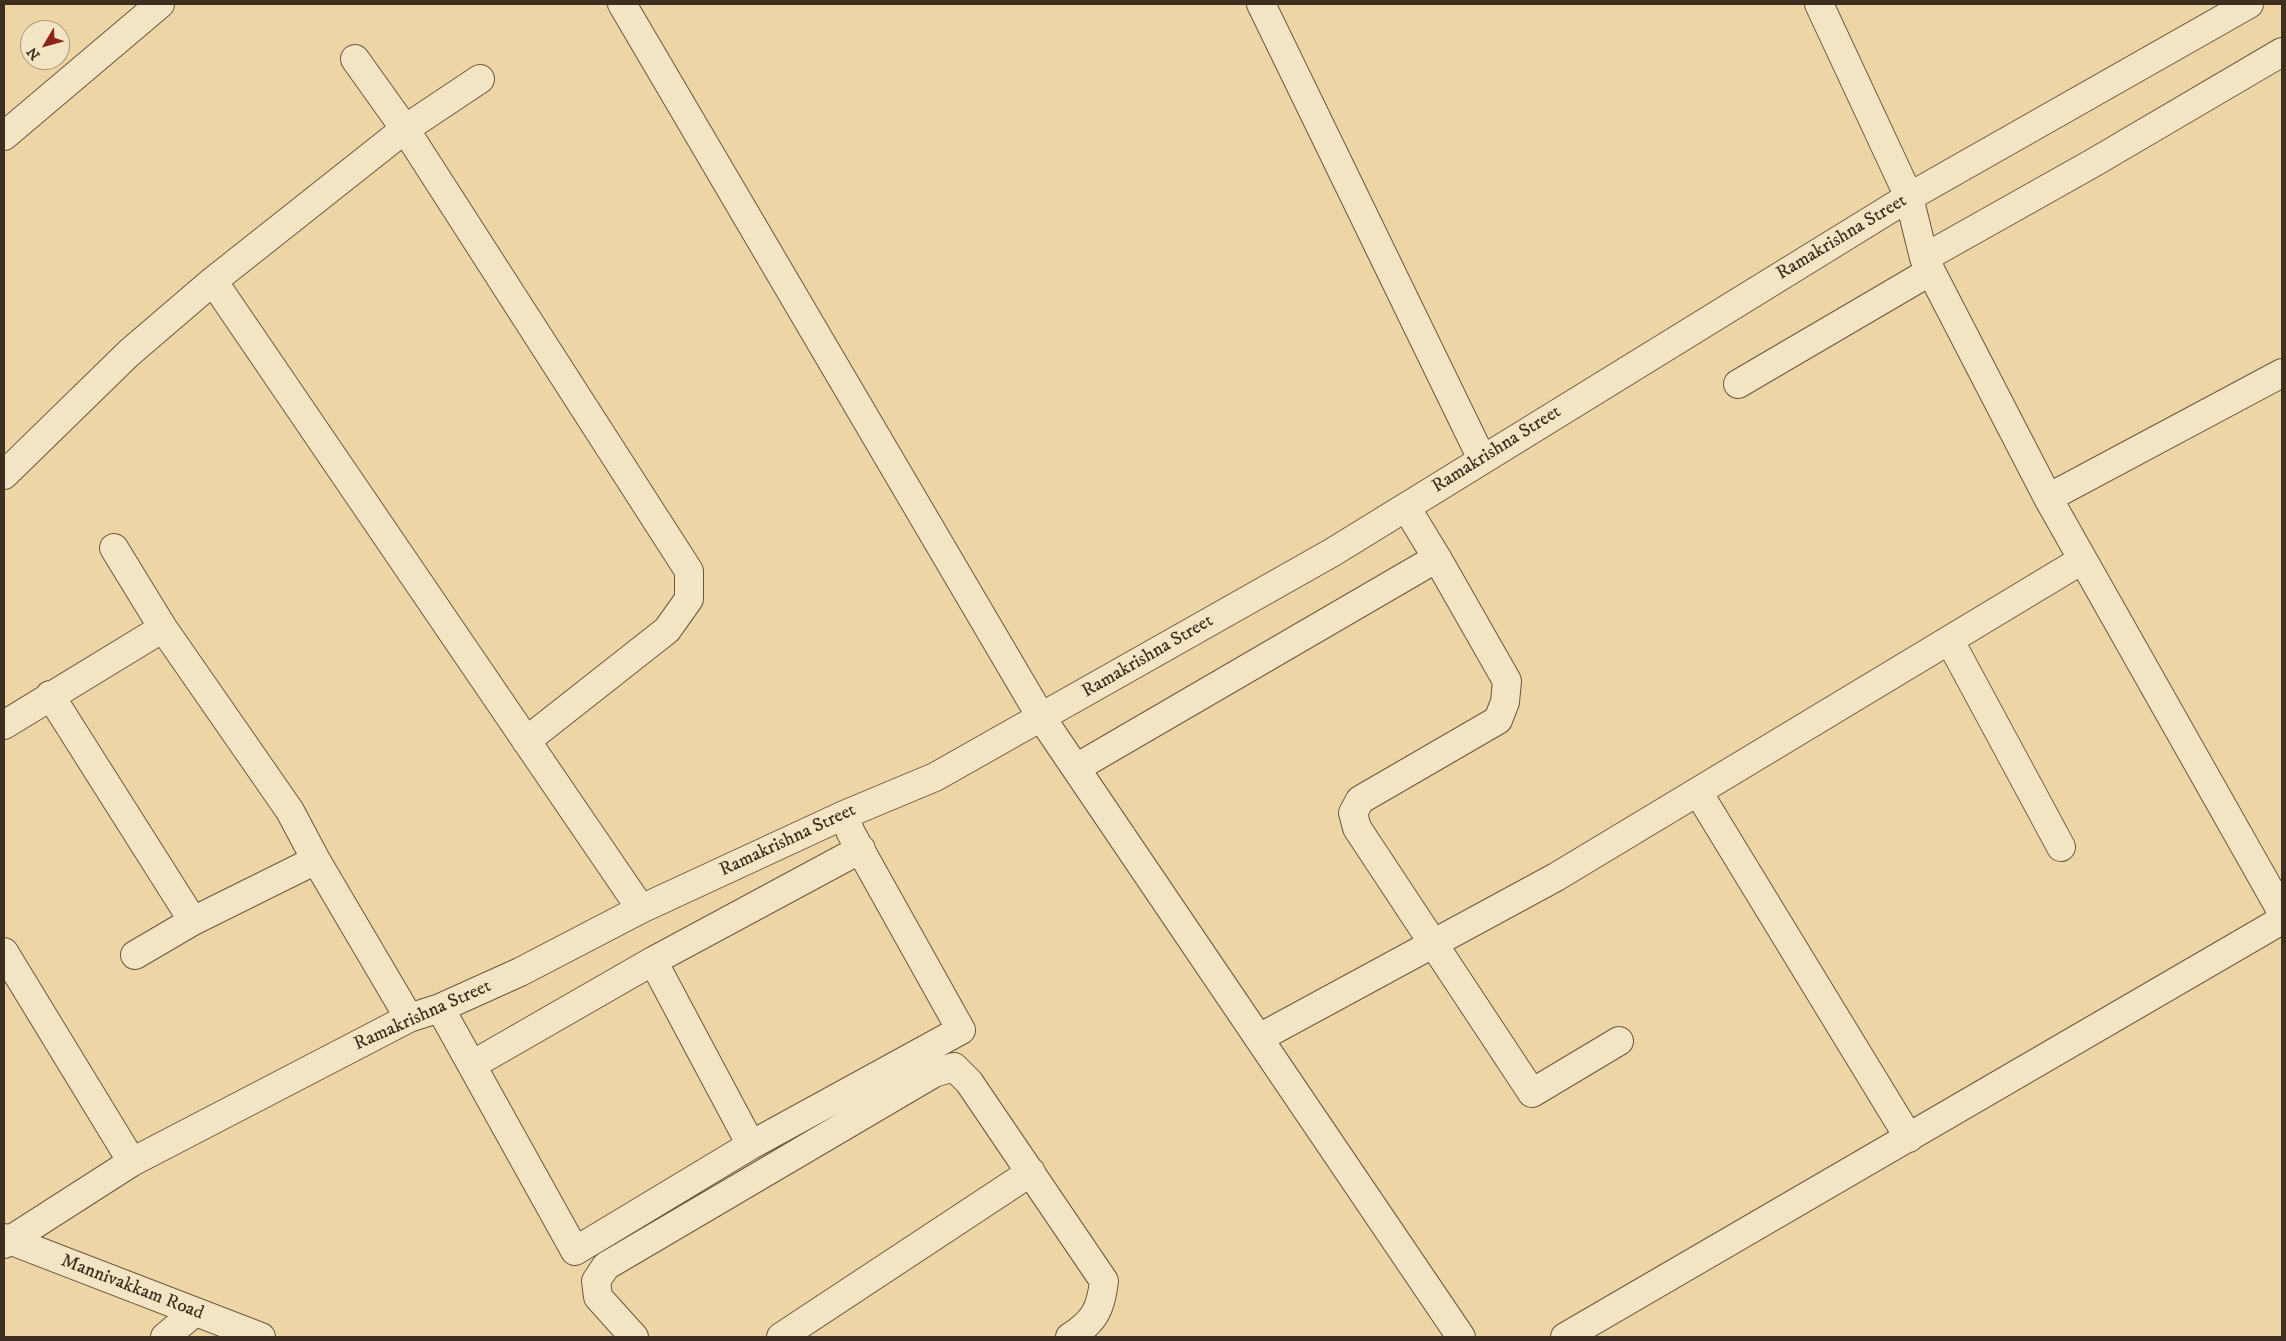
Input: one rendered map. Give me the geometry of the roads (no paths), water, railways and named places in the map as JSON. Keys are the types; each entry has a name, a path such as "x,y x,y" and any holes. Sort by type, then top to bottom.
{"street":[{"path":"4,136 160,4"},
{"path":"622,4 1041,717 1462,1337"},
{"path":"1261,4 1482,459"},
{"path":"1819,4 1909,197 1928,264 2048,498 2282,912"},
{"name":"Ramakrishna Street","path":"6,1241 132,1162 409,1018 440,1008 520,972 641,909 844,815 935,777 1333,552 1909,197 2249,4"},
{"path":"1738,384 2093,163 2282,52"},
{"path":"355,59 405,129 689,571 689,599 667,630 526,741"},
{"path":"4,475 129,353 213,281 405,129 480,79"},
{"path":"213,281 641,909"},
{"path":"2048,498 2282,373"},
{"path":"1406,507 1507,681 1505,702 1498,720 1360,800 1352,814 1357,828 1532,1093 1619,1041"},
{"path":"114,548 163,628 290,812 409,1018"},
{"path":"1076,768 1437,558"},
{"path":"1259,1038 1556,877 2082,560"},
{"path":"4,725 50,695 163,628"},
{"path":"1950,641 2061,847"},
{"path":"50,695 194,921"},
{"path":"1698,792 1909,1138"},
{"path":"440,1008 575,1251 751,1145 961,1030 844,815"},
{"path":"472,1065 653,961 861,849"},
{"path":"135,955 194,921 316,860"},
{"path":"1566,1337 2282,920"},
{"path":"4,952 132,1162"},
{"path":"653,961 751,1145"},
{"path":"634,1337 598,1297 596,1281 606,1266 934,1073 954,1068 970,1082 1104,1281 1102,1301 1087,1327 1070,1337"},
{"path":"781,1337 1031,1172"},
{"name":"Mannivakkam Road","path":"6,1241 261,1337"},
{"path":"165,1337 195,1312"}]}
